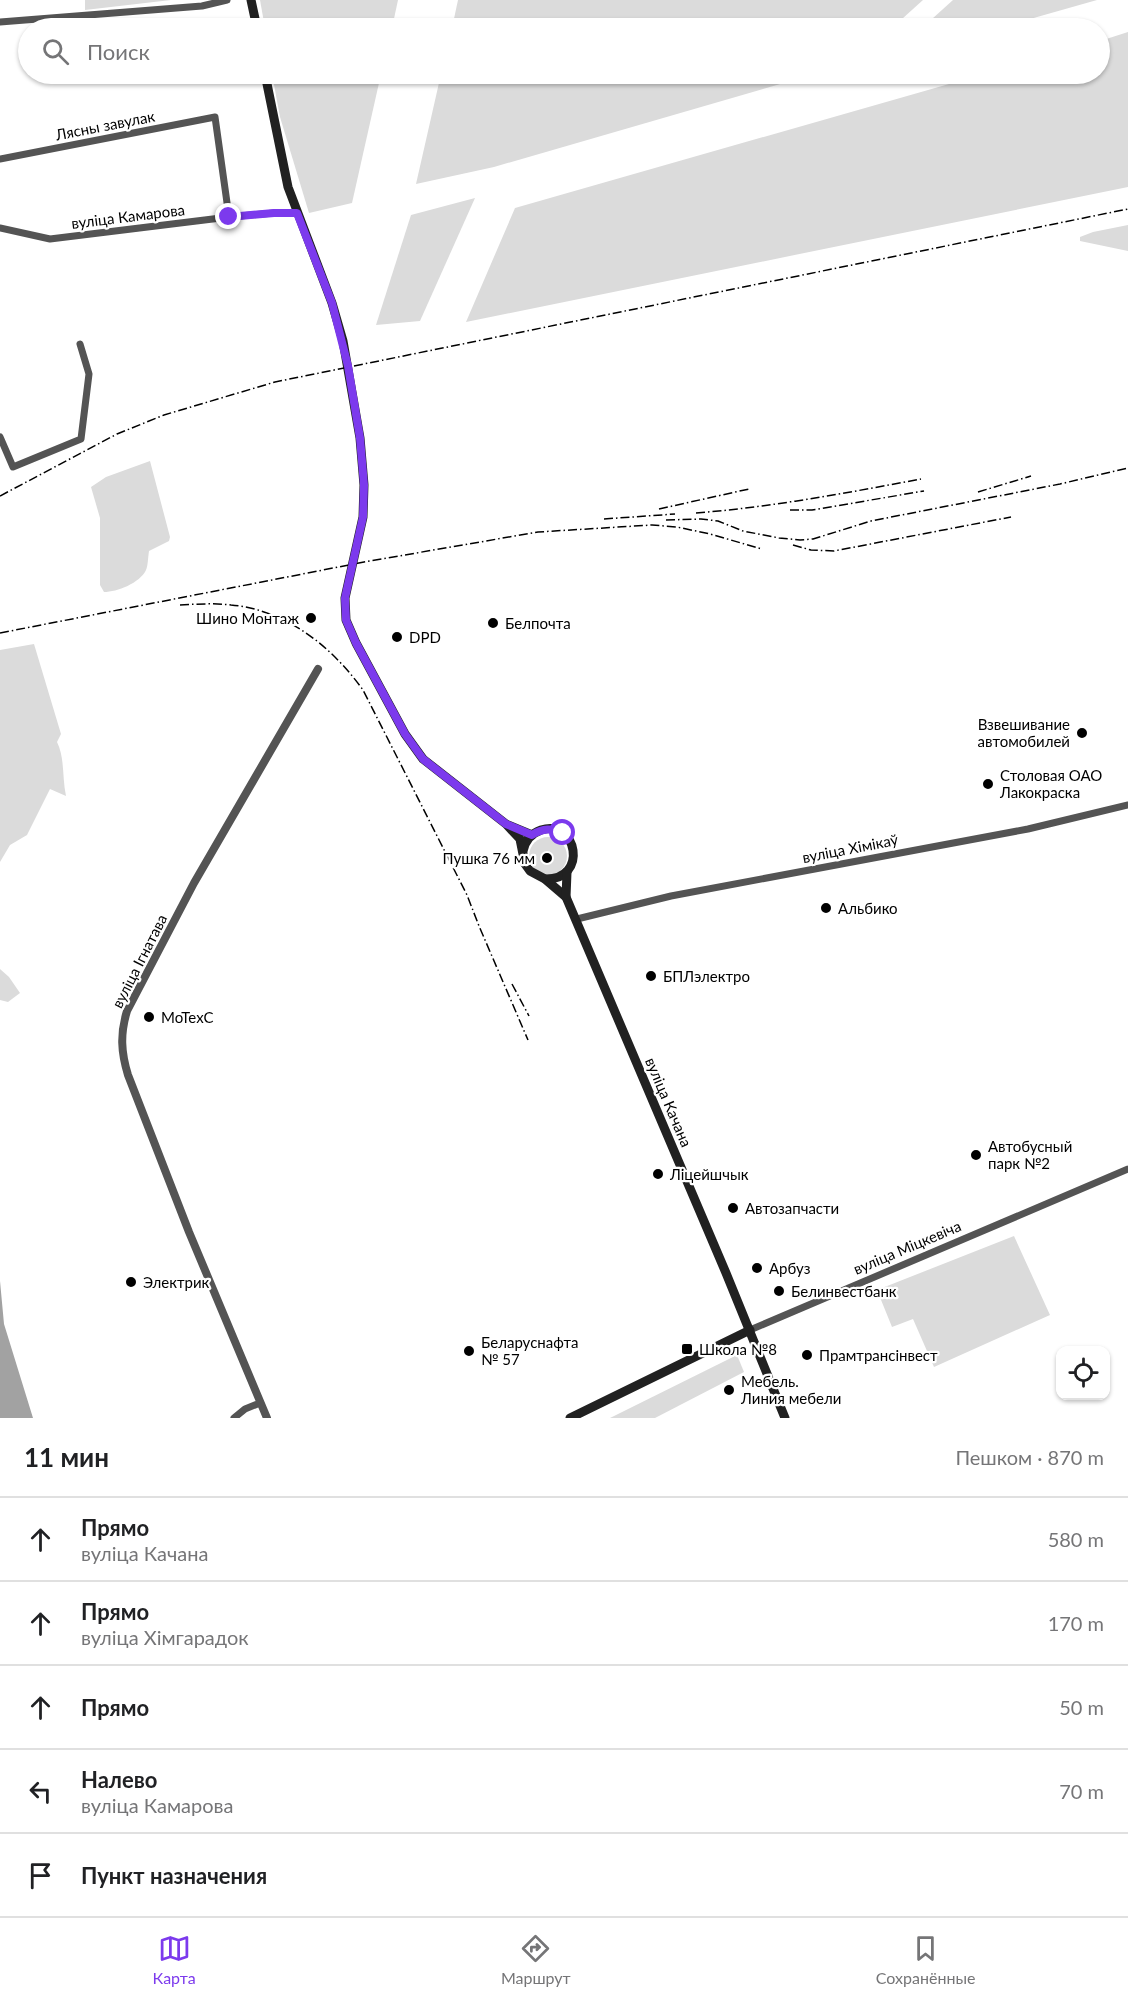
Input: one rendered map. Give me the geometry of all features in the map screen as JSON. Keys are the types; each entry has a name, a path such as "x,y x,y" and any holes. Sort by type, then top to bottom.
{"main road":[{"path":"251,0 255,18"},
{"name":"вуліца Качана","path":"267,84 288,188 332,303 343,341 360,438 363,517 345,598 346,620 405,734 423,759 506,824 520,839 523,856 530,872 545,879 566,897 750,1330 785,1418"},
{"name":"вуліца Качана","path":"506,824 532,835 544,829 551,829 567,836 574,853 567,872 566,897"},
{"path":"523,856 525,844 532,835"},
{"path":"545,879 557,878 567,872"},
{"name":"вуліца Міцкевіча","path":"570,1418 750,1330"}],"street":[{"path":"50,18 202,6 227,0"},
{"path":"0,22 18,21"},
{"name":"Лясны завулак","path":"0,159 215,117 229,217"},
{"name":"вуліца Камарова","path":"0,228 50,239 229,217 297,213"},
{"path":"0,437 13,467 81,439 89,374 80,344"},
{"name":"вуліца Ігнатава","path":"267,1418 189,1232 128,1075 122,1050 121,1029 127,1011 194,883 318,669"},
{"name":"вуліца Хімікаў","path":"577,919 671,896 1028,829 1128,805"},
{"name":"вуліца Міцкевіча","path":"750,1330 1128,1169"},
{"path":"234,1418 245,1409 260,1403"}],"shaded area":[{"path":"85,0 171,0 85,10"},
{"path":"260,0 398,0 394,18 263,18"},
{"path":"458,0 923,0 903,18 454,18"},
{"path":"953,0 1097,0 1033,18 933,18"},
{"path":"1128,32 1128,187 466,322 515,208 949,84 1110,84 1110,38"},
{"path":"274,84 379,84 352,203 309,213 280,117"},
{"path":"439,84 780,84 494,167 416,184"},
{"path":"475,198 420,321 376,325 411,215"},
{"path":"1128,225 1128,251 1080,241 1080,237 1093,232"},
{"path":"150,461 170,537 169,541 149,551 147,568 134,583 104,592 100,585 100,518 91,487 106,477"},
{"path":"34,644 61,734 57,742 61,755 66,796 50,789 27,835 10,845 0,862 0,650"},
{"path":"548,837 562,842 567,856 562,870 548,875 534,870 529,856 534,842"},
{"path":"0,969 20,993 8,1002 0,1000"},
{"path":"1014,1236 1050,1315 934,1367 913,1319 892,1327 877,1290"},
{"path":"0,1281 4,1324 33,1418 0,1418"},
{"path":"737,1355 744,1372 655,1418 610,1418"}],"railway":[{"path":"0,496 117,434 164,415 275,382 1128,209"},
{"path":"666,520 718,521 743,531 779,538 813,539 871,521 1060,484 1128,468"},
{"path":"978,492 1031,476"},
{"path":"696,513 781,503 921,479"},
{"path":"659,509 749,489"},
{"path":"790,510 812,510 924,491"},
{"path":"604,519 675,514"},
{"path":"793,545 811,550 834,551 1011,517"},
{"path":"0,633 364,562 538,532 652,525 677,527 710,534 762,549"},
{"path":"180,605 231,605 271,614 306,633 351,674 363,690 467,895 528,1040"},
{"path":"512,984 529,1016"}],"place":[{"name":"Шино Монтаж","path":"311,618"},
{"name":"Белпочта","path":"493,623"},
{"name":"DPD","path":"397,637"},
{"name":"Взвешивание автомобилей","path":"1082,733"},
{"name":"Столовая ОАО Лакокраска","path":"988,784"},
{"name":"Пушка 76 мм","path":"547,858"},
{"name":"Альбико","path":"826,908"},
{"name":"БПЛэлектро","path":"651,976"},
{"name":"MoTexC","path":"149,1017"},
{"name":"Автобусный парк №2","path":"976,1155"},
{"name":"Ліцейшчык","path":"658,1174"},
{"name":"Автозапчасти","path":"733,1208"},
{"name":"Арбуз","path":"757,1268"},
{"name":"Электрик","path":"131,1282"},
{"name":"Белинвестбанк","path":"779,1291"},
{"name":"Школа №8","path":"687,1349"},
{"name":"Беларуснафта № 57","path":"469,1351"},
{"name":"Прамтрансінвест","path":"807,1355"},
{"name":"Мебель. Линия мебели","path":"729,1390"}],"route":[{"path":"229,217 297,213 332,303 348,366 360,438 364,485 363,517 344,609 356,643 405,734 423,759 506,824 532,835 544,829 563,833"}]}
